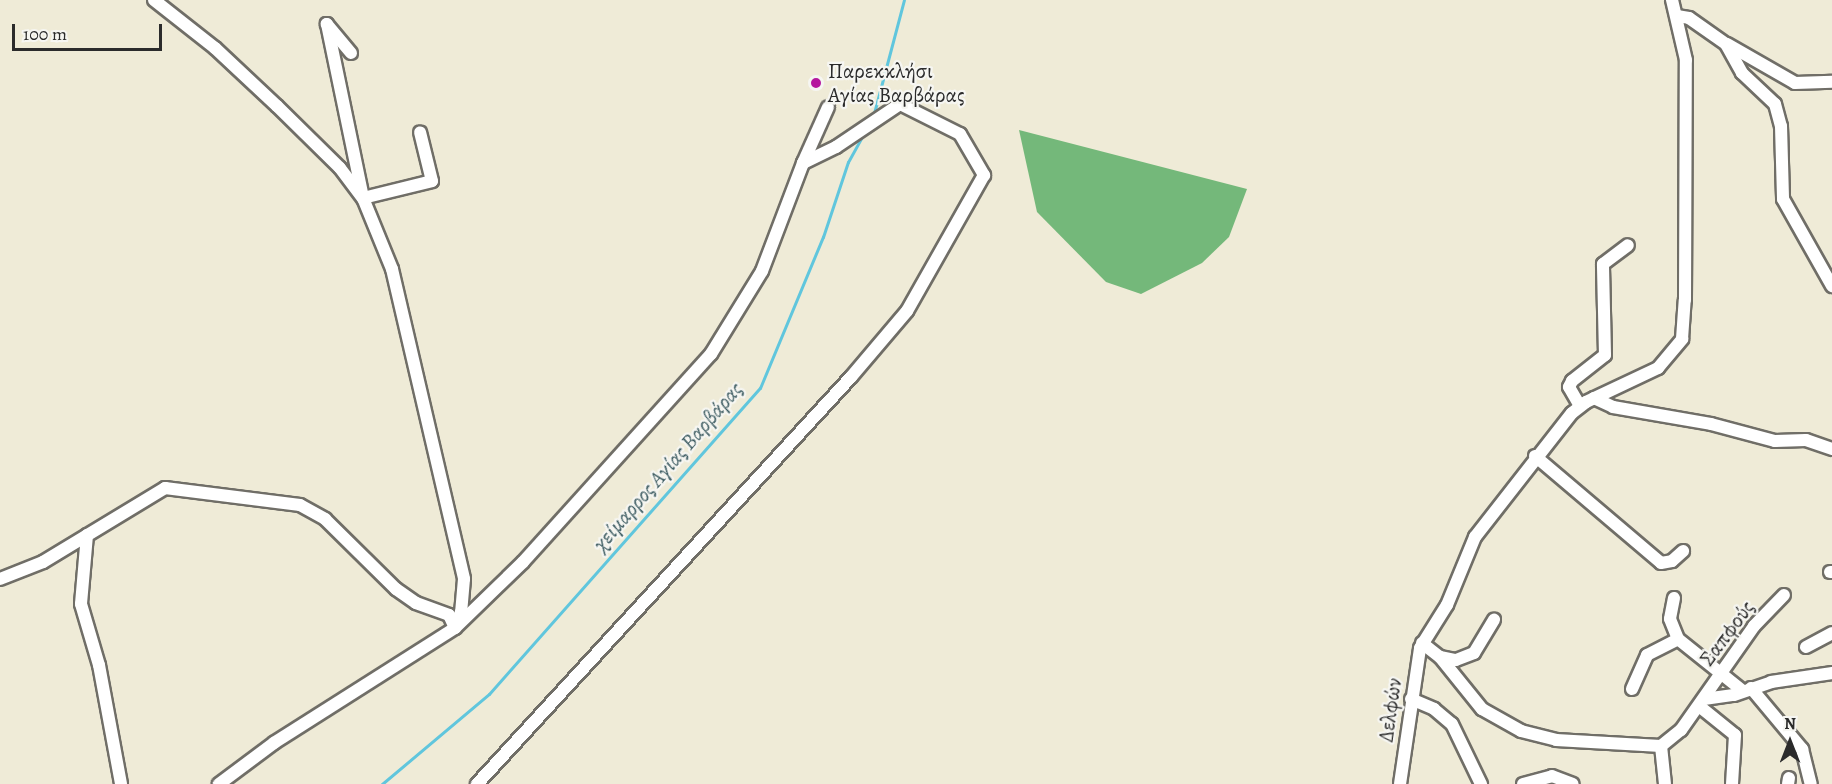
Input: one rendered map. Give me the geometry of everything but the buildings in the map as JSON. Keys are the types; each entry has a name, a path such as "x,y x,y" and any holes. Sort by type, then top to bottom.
{"street":[{"path":"154,0 215,48 269,99 340,168 363,198"},
{"path":"1665,784 1661,746 1556,740 1521,731 1482,709 1440,657 1422,643 1448,605 1475,537 1514,490 1535,456 1580,406 1658,368 1673,354 1683,336 1686,60 1672,0"},
{"path":"1677,16 1689,18 1726,44 1795,83 1832,82"},
{"path":"351,52 327,24 363,198 392,269 464,579 462,612 455,628"},
{"path":"1726,44 1742,73 1778,110 1784,199 1832,286"},
{"path":"477,784 898,323 927,278 984,175 960,134 925,114 900,104 836,147 803,163"},
{"path":"219,784 274,743 455,628 523,562 711,354 762,271 803,163 828,106"},
{"path":"363,198 432,181 420,132"},
{"path":"1580,406 1569,387 1572,381 1605,355 1603,264 1628,245"},
{"path":"1594,398 1612,407 1711,424 1774,441 1806,440 1832,449"},
{"path":"1535,456 1661,562 1672,561 1683,551"},
{"path":"0,579 43,562 163,488 300,505 325,519 396,589 416,603 448,615 455,628"},
{"path":"87,535 81,604 99,665 121,784"},
{"name":"Σαπφούς","path":"1661,746 1674,738 1754,626 1784,594"},
{"path":"1674,598 1670,619 1678,639 1719,675 1747,689 1802,749 1811,784"},
{"path":"1440,657 1456,660 1472,654 1482,645 1494,620"},
{"path":"1806,647 1832,633"},
{"path":"1632,689 1647,655 1678,639"},
{"name":"Δελφών","path":"1400,784 1411,699 1422,643"},
{"name":"Σαπφούς","path":"1701,703 1747,689 1832,673"},
{"path":"1411,699 1434,709 1452,724 1481,784"},
{"path":"1701,703 1736,735 1733,784 1744,784"},
{"path":"1523,784 1552,776 1573,784"}],"green space":[{"path":"1019,130 1247,189 1229,237 1202,263 1141,294 1106,282 1037,212"}],"waterway":[{"name":"χείμαρρος Αγίας Βαρβάρας","path":"873,117 904,0"},
{"name":"χείμαρρος Αγίας Βαρβάρας","path":"382,784 489,694 760,388 823,237 848,162 864,133"}],"place":[{"name":"Παρεκκλήσι Αγίας Βαρβάρας","path":"816,83"}]}
